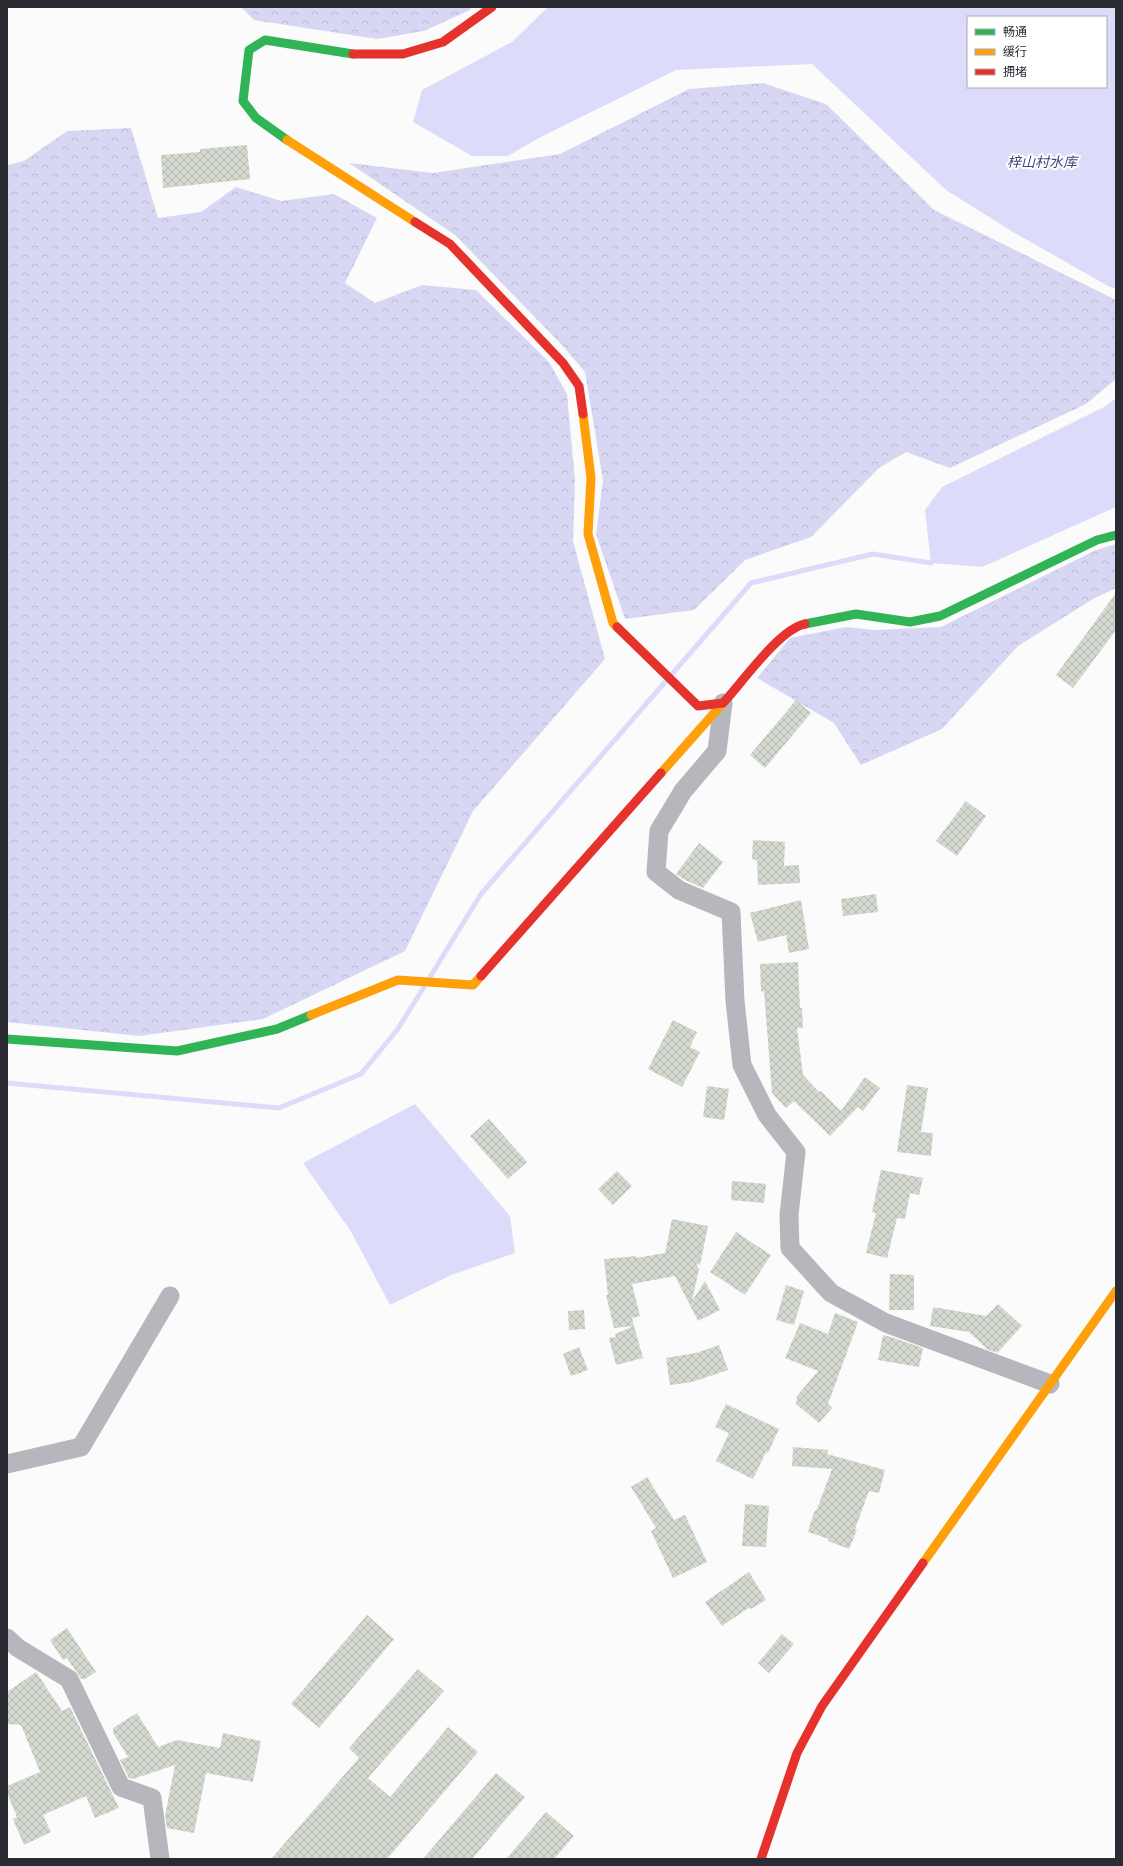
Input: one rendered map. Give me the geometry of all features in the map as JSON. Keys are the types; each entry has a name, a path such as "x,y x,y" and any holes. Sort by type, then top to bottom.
{"street":[{"path":"492,7 469,25 443,42 403,54 357,54 265,40 249,50 243,102 256,118 298,147 450,244 563,363 579,386 591,478 588,534 613,623 698,706 723,703"},
{"path":"7,1039 177,1051 277,1030 398,980 474,985 739,686 770,648 798,625 856,614 910,622 940,616 1097,540 1116,535"},
{"path":"723,703 717,751 684,791 659,831 656,872 679,890 731,912 735,1001 742,1065 767,1115 796,1152 789,1215 790,1248 831,1293 886,1323 1050,1384"},
{"path":"761,1859 797,1753 822,1706 1116,1291"},
{"path":"7,1464 81,1448 170,1296"},
{"path":"7,1638 18,1648 69,1679 121,1787 152,1798 160,1859"}],"green space":[{"path":"241,7 472,7 470,10 424,31 377,39 254,20"},
{"path":"763,83 826,104 934,210 1116,300 1116,379 1086,404 950,468 906,452 879,468 811,537 745,560 694,610 625,619 596,534 603,480 585,372 561,344 455,235 349,163 433,173 560,154 689,89"},
{"path":"131,128 158,218 201,212 236,187 281,201 334,194 377,218 345,283 375,303 422,285 476,290 549,362 567,394 575,481 573,541 605,659 473,811 405,951 263,1019 139,1036 7,1022 7,165 24,161 67,131"},
{"path":"1116,544 1116,588 1093,599 1018,646 942,729 861,765 834,723 757,678 790,638 846,627 875,630 941,627 1096,550"}],"water":[{"name":"梓山村水库","path":"548,7 1116,7 1116,289 1108,286 1013,232 946,190 812,64 676,70 537,139 508,156 472,156 413,122 422,90 512,42"},
{"path":"1116,398 1116,507 982,567 931,563 925,510 942,487 1106,406"},
{"path":"415,1104 510,1216 515,1253 451,1275 390,1305 350,1230 303,1163"}],"building":[{"path":"247,145 250,179 163,188 161,155 200,152 200,149"},
{"path":"1116,593 1116,630 1073,688 1056,675"},
{"path":"796,700 811,713 765,768 750,755"},
{"path":"966,801 986,816 957,856 936,841"},
{"path":"753,840 785,842 784,866 799,865 800,883 758,885 757,860 752,859"},
{"path":"699,843 723,862 703,888 676,874"},
{"path":"876,894 878,912 843,916 841,899"},
{"path":"801,900 809,949 789,953 786,935 758,942 750,913"},
{"path":"798,962 800,1008 802,1008 803,1028 797,1028 803,1075 819,1092 821,1091 841,1111 865,1077 880,1088 863,1111 858,1107 830,1136 794,1101 786,1108 772,1093 764,991 761,992 760,964"},
{"path":"673,1020 697,1032 690,1047 700,1052 682,1087 648,1069"},
{"path":"907,1085 928,1088 921,1132 933,1133 931,1156 897,1152"},
{"path":"707,1086 729,1089 724,1120 703,1117"},
{"path":"489,1119 527,1162 508,1179 470,1136"},
{"path":"881,1170 923,1178 919,1195 910,1193 905,1219 897,1218 887,1258 866,1253 876,1213 872,1212"},
{"path":"617,1171 632,1186 613,1205 598,1189"},
{"path":"732,1181 766,1184 764,1203 731,1200"},
{"path":"672,1219 708,1226 700,1265 696,1263 699,1269 692,1301 705,1281 720,1310 698,1321 675,1276 632,1284 640,1316 632,1318 634,1326 614,1328 606,1295 608,1295 604,1259 636,1256 636,1258 665,1253"},
{"path":"736,1232 771,1255 745,1295 710,1272"},
{"path":"890,1274 914,1275 914,1310 889,1310"},
{"path":"786,1285 804,1291 794,1325 776,1320"},
{"path":"998,1304 1022,1326 997,1353 987,1349 969,1332 930,1326 933,1307 986,1316"},
{"path":"584,1310 585,1329 569,1330 568,1311"},
{"path":"835,1313 858,1322 828,1404 832,1408 819,1423 796,1404 797,1396 818,1371 785,1358 800,1323 828,1334"},
{"path":"634,1326 643,1358 616,1365 609,1338 616,1337 615,1334"},
{"path":"883,1335 923,1348 919,1367 878,1360"},
{"path":"719,1345 728,1370 692,1382 670,1385 666,1358 696,1353"},
{"path":"579,1347 588,1370 571,1376 563,1354"},
{"path":"726,1404 779,1429 768,1453 766,1452 753,1479 716,1461 729,1433 715,1427"},
{"path":"793,1447 828,1450 827,1454 885,1470 879,1493 869,1491 855,1529 857,1530 849,1549 828,1541 829,1539 808,1532 814,1512 817,1509 832,1469 792,1466"},
{"path":"647,1477 674,1520 685,1515 707,1562 673,1578 651,1531 656,1528 631,1487"},
{"path":"745,1504 769,1506 766,1547 742,1546"},
{"path":"749,1572 766,1600 751,1609 750,1607 722,1626 705,1602"},
{"path":"367,1615 394,1639 319,1728 291,1704"},
{"path":"67,1628 96,1672 85,1679 81,1679 67,1658 63,1660 50,1640"},
{"path":"782,1634 794,1644 769,1673 758,1663"},
{"path":"418,1669 444,1691 368,1778 390,1797 448,1727 478,1752 387,1859 271,1859 359,1758 349,1748"},
{"path":"36,1672 62,1711 70,1707 119,1808 95,1818 86,1796 43,1815 51,1832 24,1845 13,1819 17,1817 7,1793 7,1786 40,1772 21,1725 7,1724 7,1692"},
{"path":"137,1713 158,1747 177,1740 220,1748 223,1733 261,1741 253,1782 206,1773 194,1833 167,1828 165,1816 175,1765 133,1779 129,1778 120,1760 128,1757 113,1733 113,1728"},
{"path":"496,1773 525,1797 472,1859 423,1859"},
{"path":"546,1812 574,1836 554,1859 506,1859"}],"waterway":[{"path":"673,673 751,583 873,554 931,563"},
{"path":"430,977 481,894 666,681"},
{"path":"7,1083 279,1108 361,1074 397,1030 424,987"}],"traffic: fast":[{"path":"287,140 256,118 243,101 249,50 265,40 353,54"},
{"path":"805,624 856,614 910,622 940,616 1097,540 1116,535"},
{"path":"7,1039 177,1051 277,1029 311,1015"}],"traffic: slow":[{"path":"287,140 415,222"},
{"path":"583,414 591,478 588,534 613,623 617,627"},
{"path":"661,773 723,703"},
{"path":"311,1015 398,980 473,985 481,976"},
{"path":"923,1563 1116,1291"}],"traffic: jam":[{"path":"353,54 403,54 443,42 492,7"},
{"path":"415,222 450,244 563,363 579,386 583,414"},
{"path":"617,627 698,706 723,703 773,646 795,628 805,624"},
{"path":"481,976 661,773"},
{"path":"761,1859 797,1753 822,1706 923,1563"}]}
